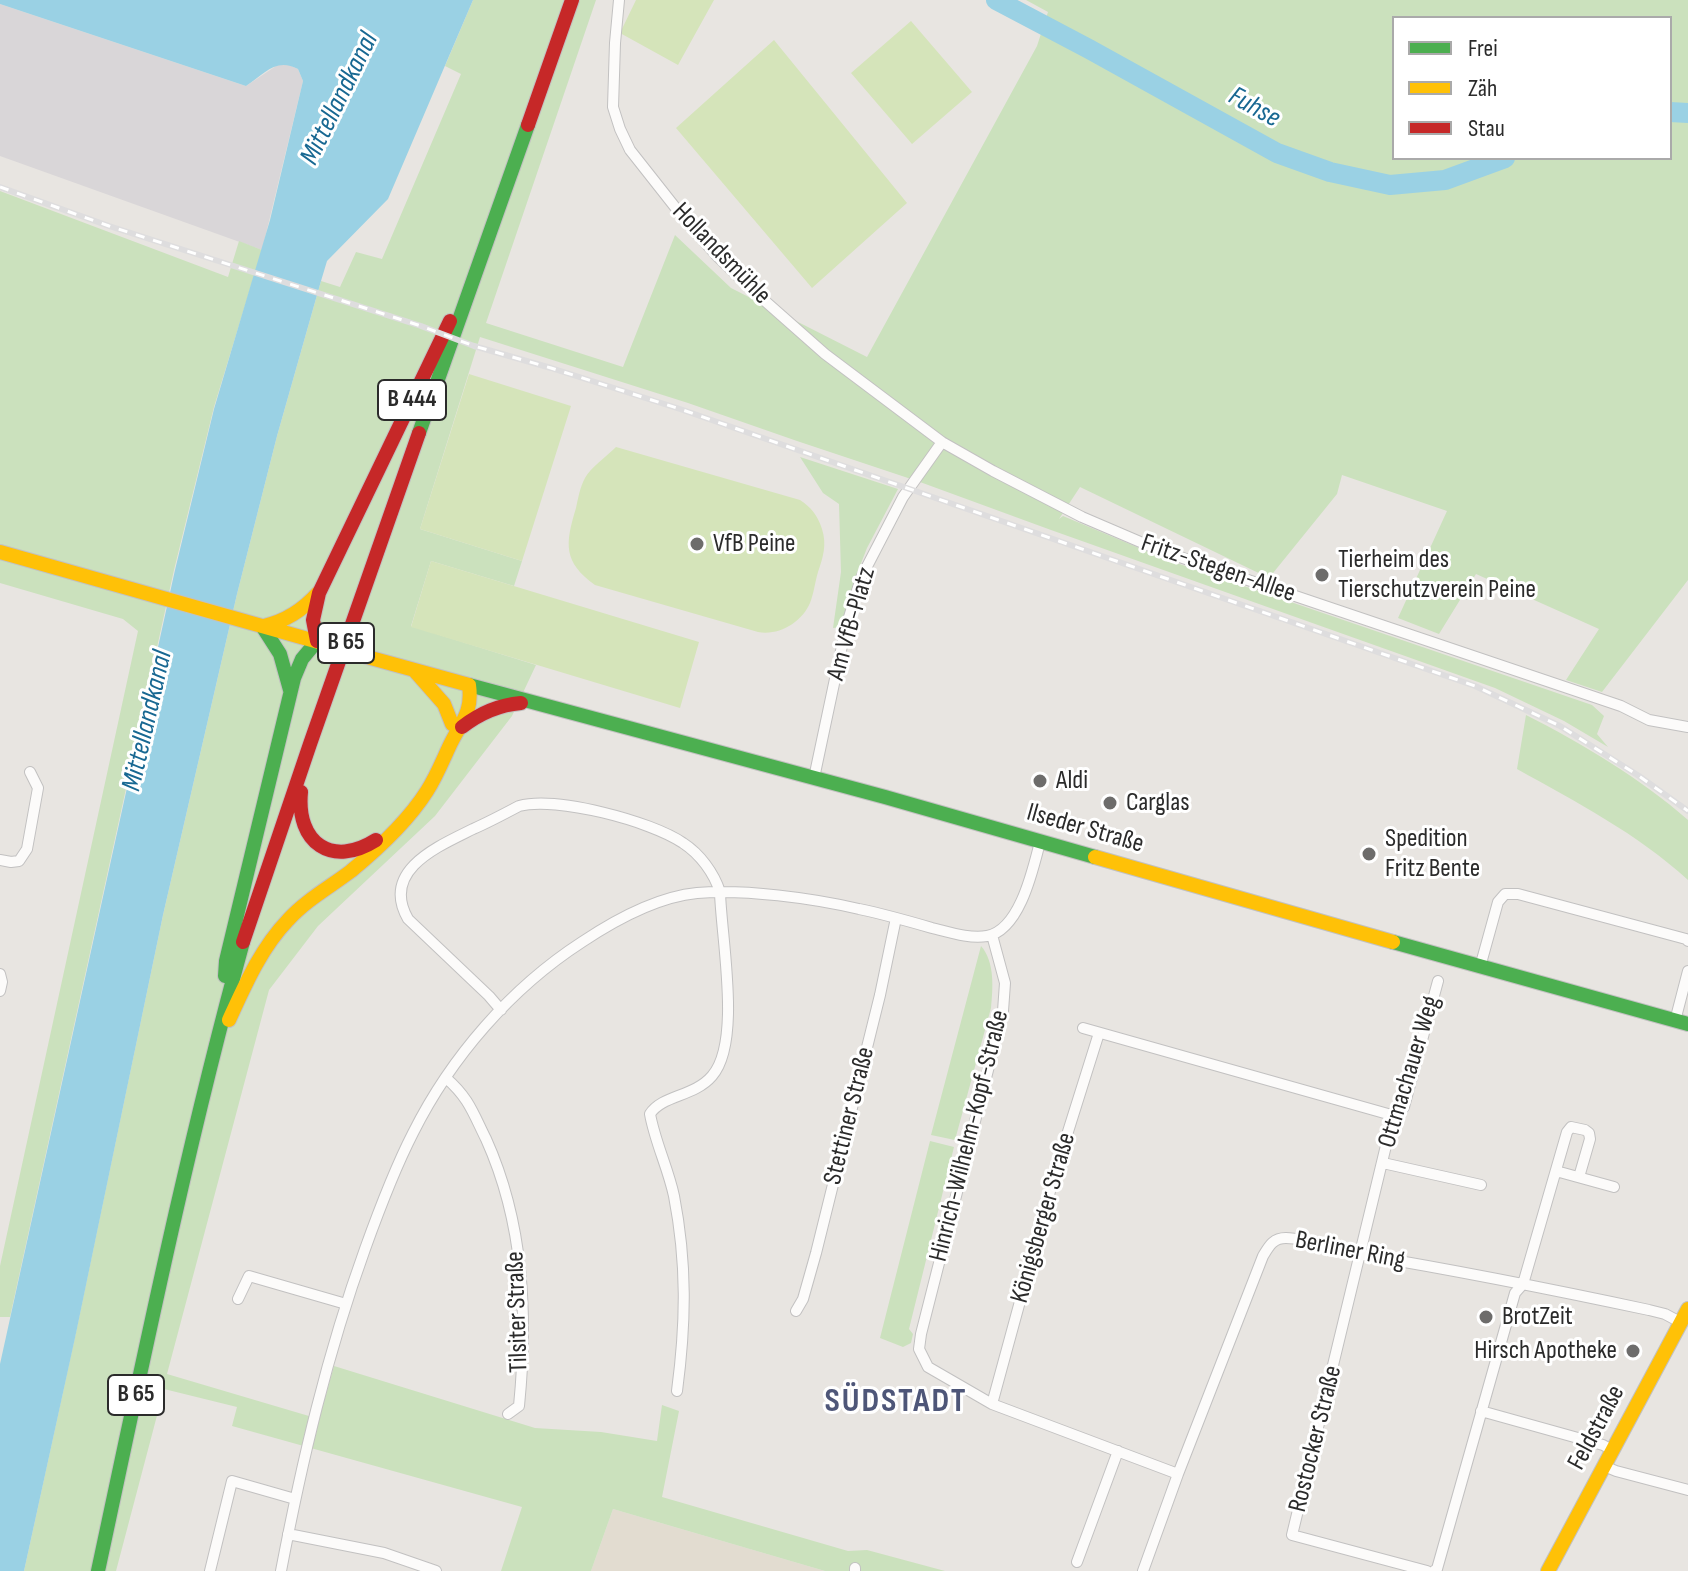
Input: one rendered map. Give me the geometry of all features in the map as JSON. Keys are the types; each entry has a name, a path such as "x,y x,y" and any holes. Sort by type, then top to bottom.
{"main road":[{"name":"B 65","path":"98,1571 171,1233 243,942 572,0"},
{"name":"B 444","path":"319,593 484,252"},
{"name":"Ilseder Straße","path":"0,552 1682,1022"},
{"path":"290,693 280,654 262,626 294,615 319,593"},
{"path":"219,1030 226,961 290,693 299,661 307,650 324,644 313,620 319,593"},
{"path":"413,669 439,697 457,726"},
{"path":"212,1058 255,966 277,933 302,907 358,865 426,793 472,701 469,685"},
{"path":"457,726 486,711 530,702"},
{"path":"310,744 299,803 299,816 307,834 323,848 344,853 357,850 394,829"},
{"name":"Feldstraße","path":"1548,1571 1684,1316"}],"street":[{"name":"Hollandsmühle","path":"619,0 613,107 630,150 686,221 748,286 825,354 942,442"},
{"name":"Fritz-Stegen-Allee","path":"942,442 1082,517 1159,550 1621,706 1649,720 1688,727"},
{"name":"Am VfB-Platz","path":"814,778 846,627 861,578 903,497 942,442"},
{"path":"0,860 19,861 27,849 38,788 30,772"},
{"path":"501,1010 408,919 404,911 401,891 405,879 415,863 436,848 519,806 530,803 566,805 627,820 668,835 682,842 716,879 720,892 728,1013 722,1061 706,1082 689,1093 656,1105 650,1114 667,1168 684,1262 684,1313 677,1391"},
{"path":"281,1571 314,1413 346,1304 375,1223 406,1148 429,1104 465,1051 521,989 603,928 644,908 692,894 720,892 788,897 896,918 957,934 977,937 992,935 1005,926 1015,913 1040,842"},
{"path":"1480,967 1498,902 1505,894 1518,894 1688,941"},
{"name":"Stettiner Straße","path":"796,1311 803,1299 816,1253 883,983 896,918"},
{"name":"Hinrich-Wilhelm-Kopf-Straße","path":"992,935 1005,983 1003,1011 919,1349 928,1367 992,1404"},
{"path":"1682,1022 1688,971"},
{"path":"0,974 0,991"},
{"name":"Ottmachauer Weg","path":"1361,1254 1390,1129 1395,1116 1404,1107 1438,981"},
{"path":"1083,1028 1395,1116"},
{"name":"Königsberger Straße","path":"992,1404 1055,1173 1099,1033"},
{"name":"Tilsiter Straße","path":"446,1078 469,1103 499,1173 514,1225 521,1275 523,1329 519,1406 508,1414"},
{"path":"1434,1571 1515,1293 1523,1284 1571,1127 1589,1133 1590,1139 1579,1177"},
{"name":"Ottmachauer Weg","path":"1383,1163 1481,1185"},
{"path":"1556,1171 1614,1187"},
{"name":"Berliner Ring","path":"1143,1571 1263,1256 1269,1245 1278,1239 1291,1238 1684,1316"},
{"name":"Rostocker Straße","path":"1361,1254 1292,1535 1427,1571"},
{"path":"238,1299 249,1276 346,1304"},
{"path":"992,1404 1178,1474"},
{"path":"1481,1411 1612,1450"},
{"path":"1077,1562 1118,1451"},
{"path":"1604,1466 1688,1490"},
{"path":"210,1571 232,1481 295,1499"},
{"path":"288,1534 368,1549 436,1571"}],"shaded area":[{"path":"0,4 246,86 279,64 285,63 298,69 303,81 262,250 0,156"},
{"path":"613,1509 825,1571 591,1571"}],"green space":[{"path":"473,0 596,0 486,323 623,367 675,235 731,288 867,357 1037,46 1048,12 1026,0 1688,0 1688,580 1602,692 1566,680 1599,629 1476,574 1439,634 1398,618 1447,511 1342,475 1337,494 1269,578 1080,487 1059,519 1063,516 1168,560 1592,705 1604,716 1597,734 1608,747 1564,721 1495,688 920,482 688,403 480,337 420,529 522,561 514,586 431,561 411,626 536,665 512,716 435,816 318,926 269,990 167,1374 319,1419 334,1366 535,1428 601,1432 657,1441 662,1405 679,1411 662,1497 848,1551 867,1550 945,1571 825,1571 613,1509 591,1571 501,1571 522,1507 232,1426 237,1407 164,1389 116,1571 24,1571 163,915 237,594 321,281 340,287 356,252 382,259 461,74 445,66"},
{"path":"636,0 714,0 678,65 620,33"},
{"path":"911,21 972,92 912,144 851,73"},
{"path":"774,40 907,203 812,288 676,128"},
{"path":"0,191 228,277 239,241 262,250 214,407 174,570 10,1317 0,1317 0,1266 138,631 123,619 0,583"},
{"path":"469,374 571,406 522,561 420,529"},
{"name":"VfB Peine","path":"616,447 800,500 808,506 820,524 823,556 811,599 796,622 782,630 758,632 595,585 585,577 569,551 572,521 585,478"},
{"path":"800,457 898,489 867,548 841,627 833,628 841,572 839,504 823,493"},
{"path":"431,561 699,642 680,708 411,627"},
{"path":"1526,715 1610,763 1688,820 1688,880 1627,833 1517,769"},
{"path":"981,946 991,967 991,1008 955,1140 931,1135"},
{"path":"930,1141 954,1147 909,1329 913,1334 911,1343 903,1347 880,1338"}],"water":[{"name":"Mittellandkanal","path":"0,0 473,0 388,199 327,261 321,281 237,594 163,915 24,1571 0,1571 0,1364 175,570 214,409 270,220 303,81 298,69 283,65 270,68 246,86 0,4"}],"waterway":[{"name":"Fuhse","path":"996,0 1277,153 1330,172 1390,185 1445,180 1500,160"},
{"name":"Fuhse","path":"1672,112 1688,113"}],"railway":[{"path":"0,187 474,346 680,409 1475,686 1560,726 1688,811"}],"traffic: fast":[{"path":"419,433 528,125"},
{"path":"262,626 280,654 290,690"},
{"path":"225,976 226,961 294,678 302,659 317,641"},
{"path":"469,685 1095,857"},
{"path":"98,1571 184,1177 243,942"},
{"path":"1393,942 1688,1024"}],"traffic: slow":[{"path":"0,552 322,643"},
{"path":"264,626 294,614 318,593"},
{"path":"332,646 360,655"},
{"path":"360,655 469,685"},
{"path":"414,670 444,704 452,724"},
{"path":"229,1020 254,967 278,931 302,906 372,853 419,802 465,718 469,685"},
{"path":"1095,857 1393,942"},
{"path":"1548,1571 1688,1309"}],"traffic: jam":[{"path":"528,125 572,0"},
{"path":"317,641 313,620 319,593 450,321"},
{"path":"243,942 419,433"},
{"path":"462,727 490,710 521,703"},
{"path":"301,792 304,825 320,846 332,851 345,851 376,840"}],"place":[{"name":"VfB Peine","path":"697,544"},
{"name":"Tierheim des Tierschutzverein Peine","path":"1322,575"},
{"name":"Aldi","path":"1040,781"},
{"name":"Carglas","path":"1110,803"},
{"name":"Spedition Fritz Bente","path":"1369,854"},
{"name":"BrotZeit","path":"1486,1317"},
{"name":"Hirsch Apotheke","path":"1633,1351"}],"district":[{"name":"SÜDSTADT","path":"896,1402"}]}
